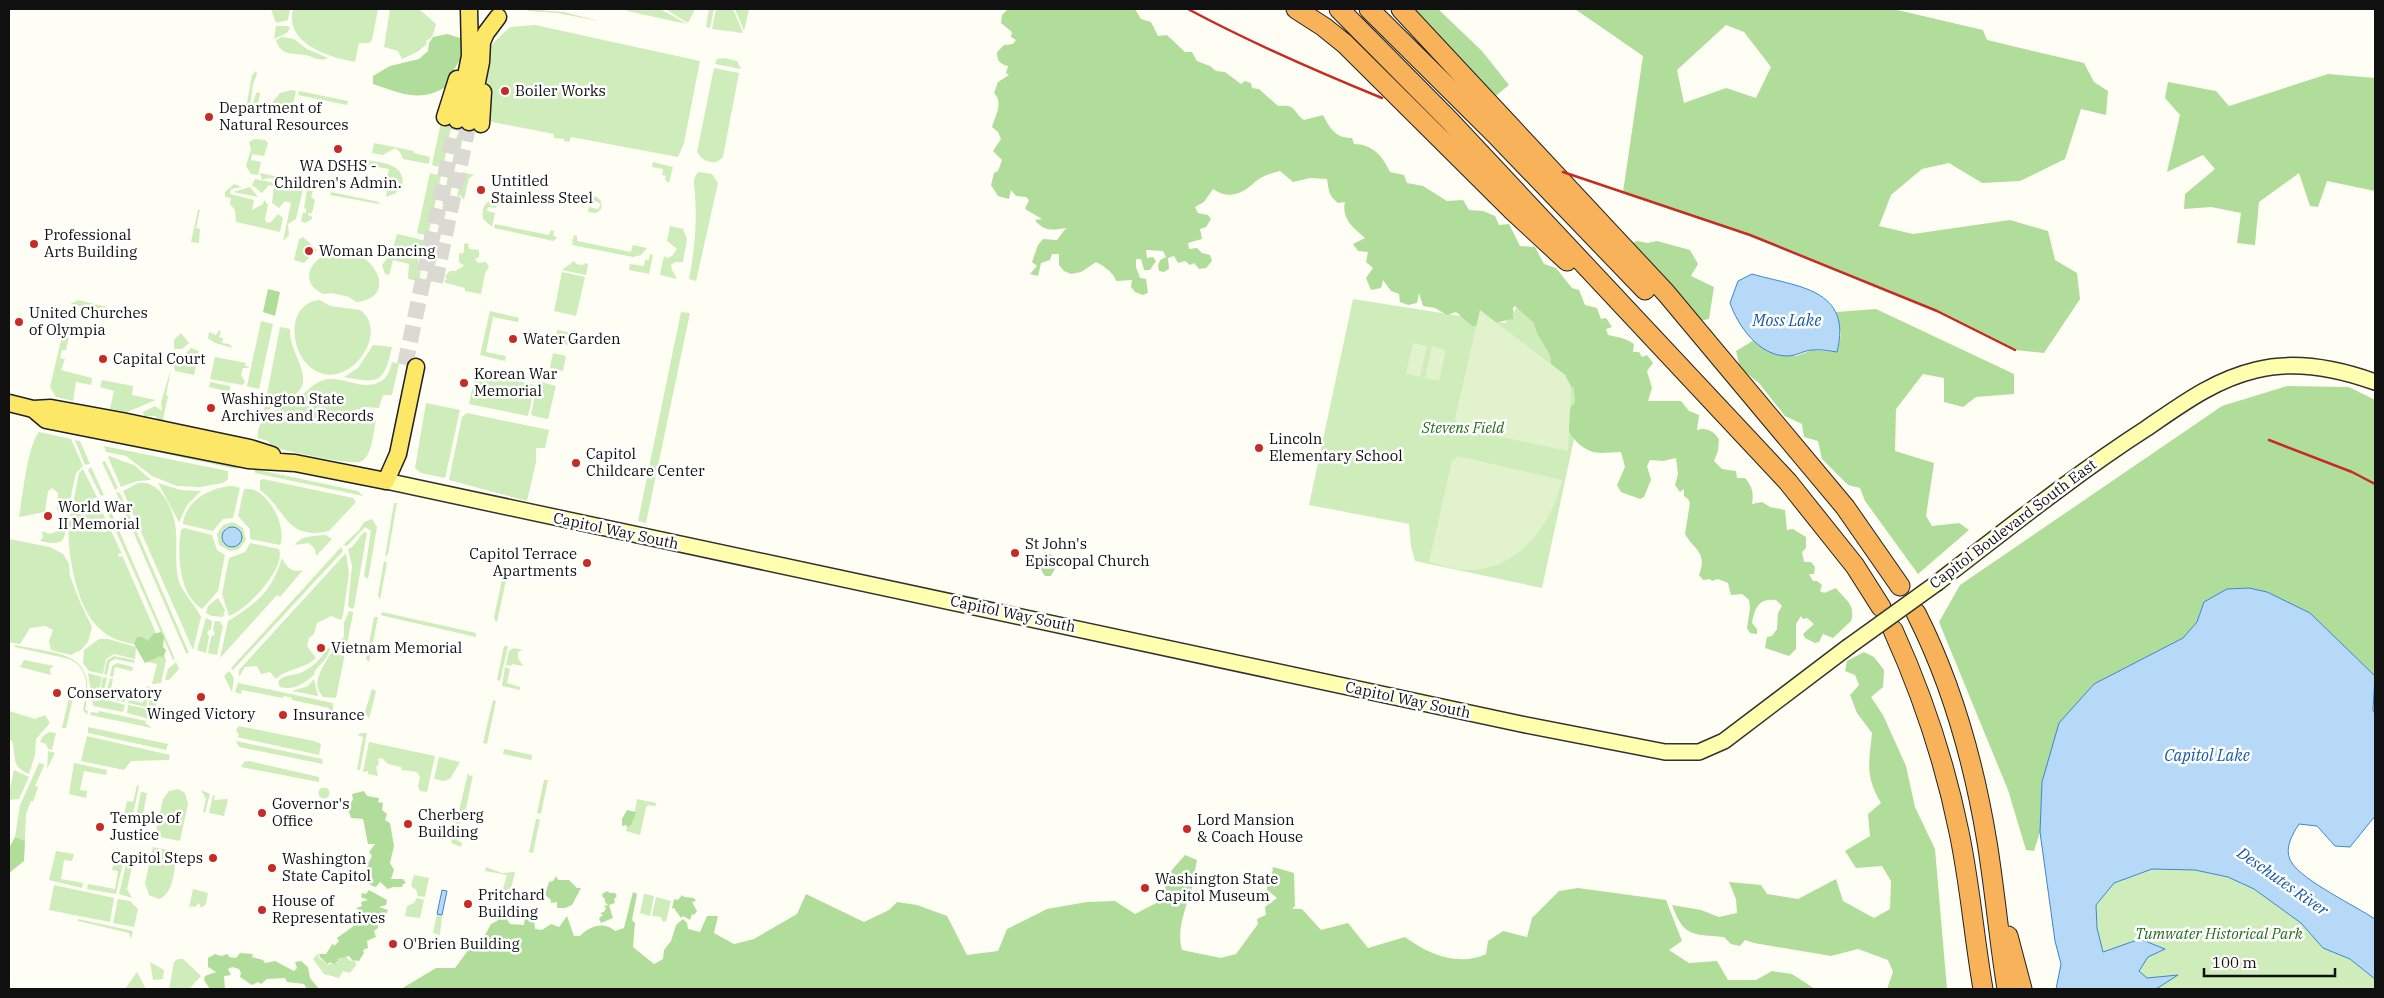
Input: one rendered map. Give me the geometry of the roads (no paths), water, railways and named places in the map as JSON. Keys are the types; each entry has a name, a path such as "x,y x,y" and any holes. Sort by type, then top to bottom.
{"highway":[{"path":"1296,9 1324,27 1345,44 1513,211 1667,354"},
{"path":"1318,9 1339,28 1513,211"},
{"path":"1339,9 1450,121 1809,505 1855,566 1881,607"},
{"path":"1369,9 1495,134 1804,458"},
{"path":"1401,9 1666,293 1845,507 1900,586"},
{"path":"1916,613 1954,703 1980,802 1994,889 2009,962 2022,989"},
{"path":"1893,630 1924,708 1948,782 1969,890 1974,976 1983,989"},
{"path":"2007,989 2009,962"}],"main road":[{"path":"469,9 479,17 487,19 503,13"},
{"path":"469,9 476,47 463,121 476,47 503,13"},
{"path":"9,403 33,409 51,408 131,423 250,448 295,463 386,481 398,454 411,366"},
{"name":"Capitol Boulevard South East","path":"1677,752 1699,752 1724,741 2108,453 2195,394 2216,384 2258,369 2278,366 2324,368 2375,382"},
{"name":"Capitol Way South","path":"386,481 1522,724 1677,752"}],"water":[{"name":"Moss Lake","path":"1752,274 1803,288 1817,294 1829,303 1837,315 1840,331 1837,352 1810,350 1794,355 1777,355 1767,351 1751,338 1738,321 1730,303 1738,281"},
{"path":"228,527 236,527 242,533 242,541 236,547 228,547 222,541 222,533"},
{"name":"Capitol Lake","path":"2249,588 2267,592 2310,613 2375,676 2373,710 2375,714 2375,816 2350,847 2335,846 2317,826 2299,824 2291,838 2288,853 2292,863 2307,877 2330,893 2375,919 2375,979 2350,959 2323,948 2301,923 2254,889 2228,877 2195,870 2152,869 2114,883 2096,905 2097,928 2103,952 2140,939 2165,949 2148,957 2139,971 2147,978 2178,975 2156,989 2056,989 2061,964 2055,941 2040,832 2042,782 2059,723 2094,684 2183,638 2197,622 2204,602 2227,589"},
{"path":"442,890 447,891 442,915 437,914"}],"tunnel":[{"path":"405,365 457,120"},
{"path":"435,282 469,122"}],"railway":[{"path":"1188,9 1284,56 1382,98"},
{"path":"1563,172 1750,235 1937,311 2015,350"},
{"path":"2269,440 2352,472 2375,484"}],"place":[{"name":"Boiler Works","path":"505,91"},
{"name":"Department of Natural Resources","path":"209,117"},
{"name":"WA DSHS - Children's Admin.","path":"338,149"},
{"name":"Untitled Stainless Steel","path":"481,190"},
{"name":"Professional Arts Building","path":"34,244"},
{"name":"Woman Dancing","path":"309,251"},
{"name":"United Churches of Olympia","path":"19,322"},
{"name":"Water Garden","path":"513,339"},
{"name":"Capital Court","path":"103,359"},
{"name":"Korean War Memorial","path":"464,383"},
{"name":"Washington State Archives and Records","path":"211,408"},
{"name":"Lincoln Elementary School","path":"1259,448"},
{"name":"Capitol Childcare Center","path":"576,463"},
{"name":"World War II Memorial","path":"48,516"},
{"name":"St John's Episcopal Church","path":"1015,553"},
{"name":"Capitol Terrace Apartments","path":"587,563"},
{"name":"Vietnam Memorial","path":"321,648"},
{"name":"Conservatory","path":"57,693"},
{"name":"Winged Victory","path":"201,697"},
{"name":"Insurance","path":"283,715"},
{"name":"Governor's Office","path":"262,813"},
{"name":"Cherberg Building","path":"408,824"},
{"name":"Temple of Justice","path":"100,827"},
{"name":"Lord Mansion & Coach House","path":"1187,829"},
{"name":"Capitol Steps","path":"213,858"},
{"name":"Washington State Capitol","path":"272,868"},
{"name":"Washington State Capitol Museum","path":"1145,888"},
{"name":"Pritchard Building","path":"468,904"},
{"name":"House of Representatives","path":"262,910"},
{"name":"O'Brien Building","path":"393,944"}],"park label":[{"name":"Stevens Field","path":"1463,428"},
{"name":"Tumwater Historical Park","path":"2219,934"}],"water label":[{"name":"Deschutes River","path":"2283,881"}]}
